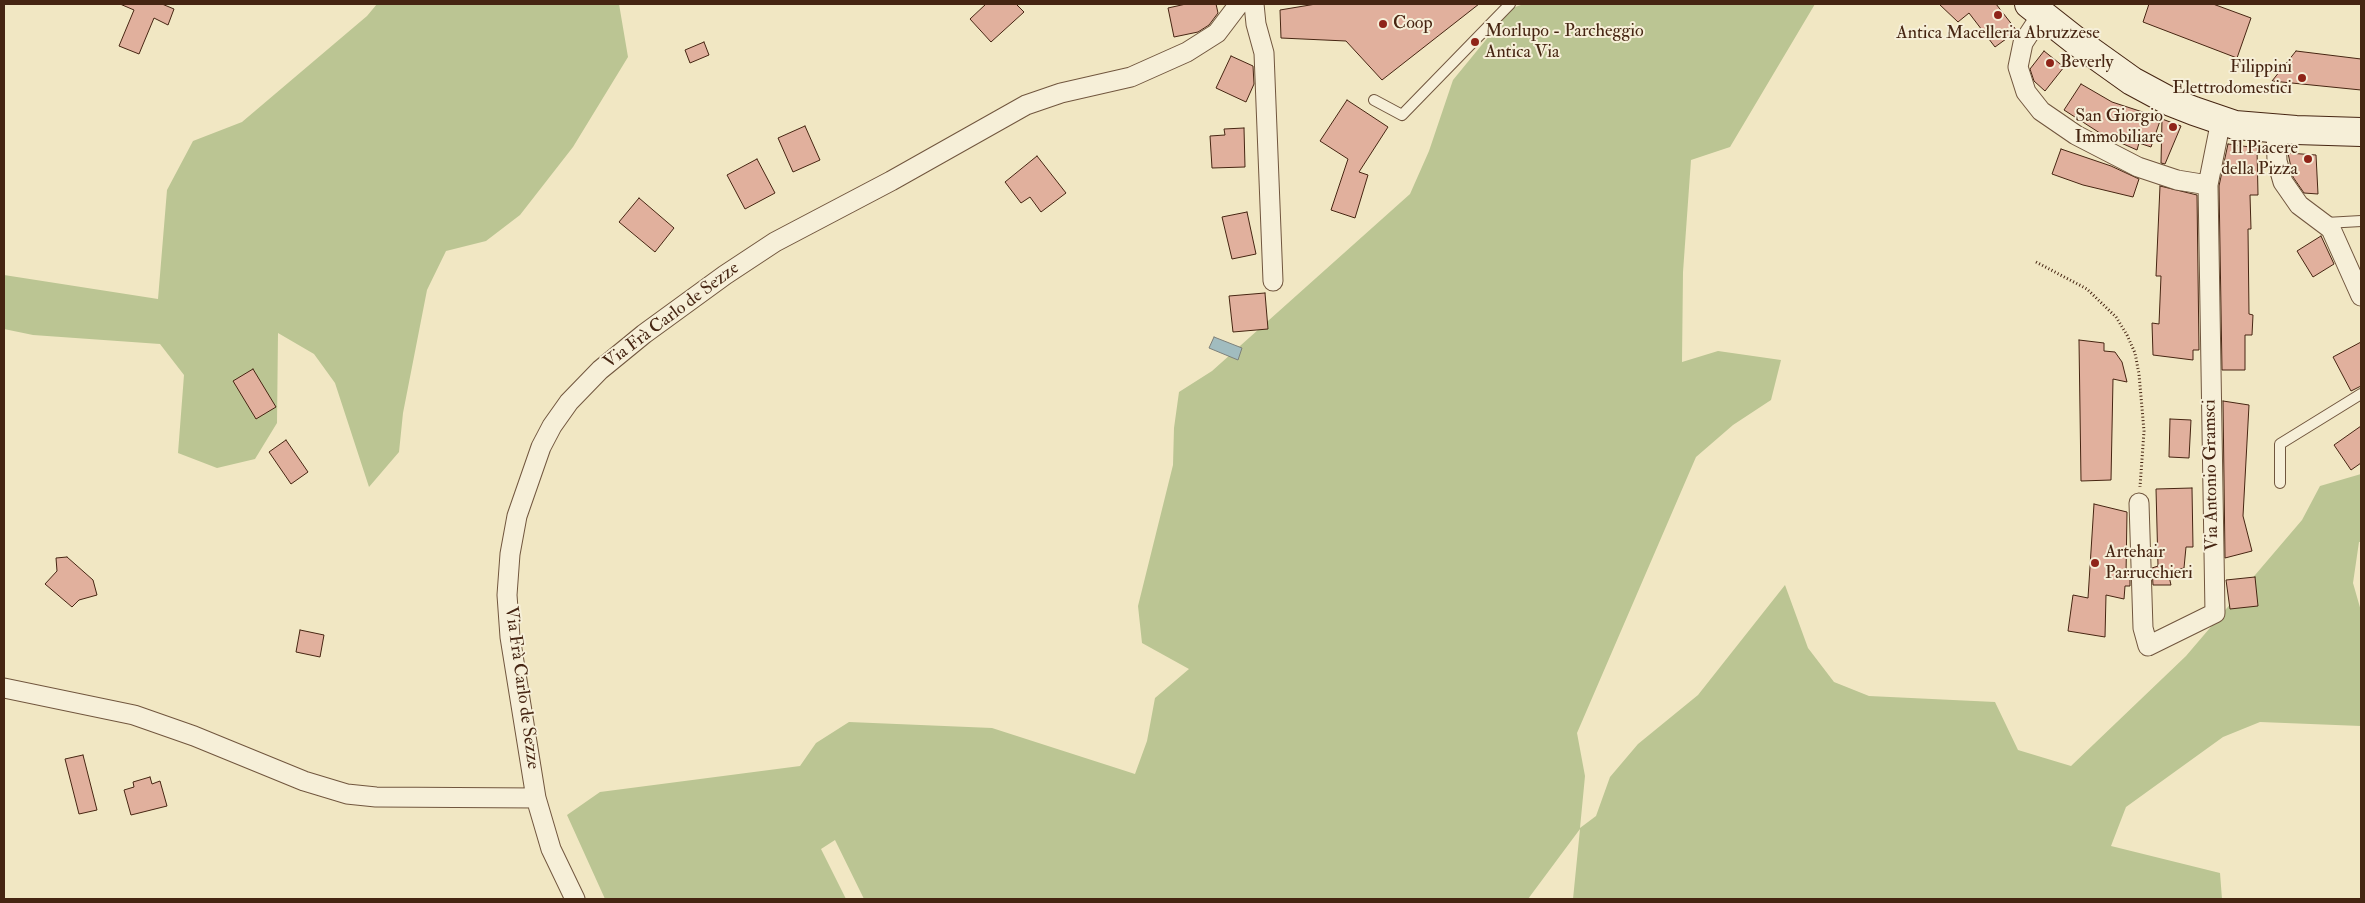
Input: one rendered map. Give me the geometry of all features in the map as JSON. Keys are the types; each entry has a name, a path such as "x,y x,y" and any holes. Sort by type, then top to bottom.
{"main road":[{"path":"2036,9 2101,60 2138,84 2171,102 2235,125 2361,132"}],"street":[{"name":"Via Frà Carlo de Sezze","path":"575,899 551,850 536,798 510,637 508,576 517,516 533,467 552,426 569,402 600,370 644,334 725,275 776,242 891,181 1026,105 1061,93 1131,77 1187,52 1216,33 1238,4"},
{"path":"1254,4 1256,24 1264,53 1273,281"},
{"path":"2036,9 2023,42 2018,67 2026,92 2041,111 2083,139 2138,167 2177,180 2208,185"},
{"name":"Via Antonio Gramsci","path":"2139,503 2142,628 2148,646 2215,613 2208,185 2221,120"},
{"path":"2276,128 2277,161 2283,182 2299,205 2326,223 2336,237 2355,268 2361,296"},
{"path":"4,688 134,715 211,742 304,781 347,794 376,797 536,798"}],"lane":[{"path":"1374,100 1402,115 1510,4"},
{"path":"2326,223 2361,221"},
{"path":"2280,483 2280,444 2361,394"}],"path":[{"path":"2036,262 2087,289 2103,303 2127,335 2135,353 2139,374 2144,431 2139,503"}],"green space":[{"path":"377,4 619,4 628,57 573,147 520,215 486,241 446,251 427,290 403,413 399,452 369,487 335,383 314,354 278,333 277,423 255,459 217,468 178,453 184,375 160,344 33,335 4,329 4,275 158,299 167,190 193,141 242,122 367,16"},
{"path":"1524,4 1815,4 1730,147 1691,160 1683,272 1682,362 1718,351 1781,360 1771,400 1733,425 1696,457 1577,733 1585,776 1580,828 1596,816 1610,777 1638,744 1698,695 1785,585 1808,648 1834,682 1869,696 1995,702 2018,750 2071,766 2186,656 2302,520 2320,486 2361,474 2361,542 2359,542 2353,583 2361,611 2361,726 2260,722 2223,737 2126,807 2111,846 2220,873 2222,899 1573,899 1580,829 1528,899 864,899 835,840 821,849 846,899 605,899 567,815 600,792 800,766 816,743 849,722 992,728 1135,774 1147,741 1155,698 1189,669 1142,643 1138,606 1173,465 1174,428 1179,392 1212,371 1410,194 1429,151 1453,80 1512,8"}],"water":[{"path":"1214,337 1242,348 1238,360 1209,348"}],"building":[{"path":"120,4 162,4 174,9 168,25 154,18 139,54 119,46 134,10"},
{"path":"986,4 1016,4 1024,12 991,42 970,19"},
{"path":"1186,4 1216,4 1218,13 1209,25 1198,32 1174,37 1168,8"},
{"path":"1316,4 1479,4 1382,80 1346,41 1281,38 1280,10"},
{"path":"1939,4 1996,4 2017,31 1995,47 1969,13 1958,22"},
{"path":"2149,4 2213,4 2251,18 2237,58 2143,22"},
{"path":"704,42 709,55 690,63 685,50"},
{"path":"2044,51 2064,67 2045,91 2034,81 2030,69"},
{"path":"2296,51 2361,59 2361,90 2272,81"},
{"path":"1231,56 1253,66 1254,84 1246,102 1216,88"},
{"path":"2081,84 2112,102 2161,118 2151,147 2139,143 2137,150 2103,135 2064,110"},
{"path":"1347,100 1388,127 1359,172 1368,175 1355,218 1331,210 1348,159 1320,141"},
{"path":"2162,119 2181,126 2165,164 2161,163"},
{"path":"805,126 820,160 793,172 778,138"},
{"path":"1244,128 1245,167 1212,168 1210,136 1225,135 1224,129"},
{"path":"2228,144 2257,148 2258,195 2250,195 2251,229 2248,229 2249,314 2253,315 2252,335 2245,335 2245,370 2222,370 2219,186"},
{"path":"2061,149 2111,166 2139,179 2133,197 2083,185 2052,174"},
{"path":"2288,153 2316,155 2318,194 2304,193 2293,177"},
{"path":"1037,156 1066,193 1041,212 1030,197 1021,203 1005,182"},
{"path":"757,159 775,193 745,209 727,175"},
{"path":"2160,186 2197,195 2199,350 2193,350 2193,360 2153,355 2152,323 2159,324 2161,276 2156,276"},
{"path":"639,198 674,228 655,252 619,222"},
{"path":"1247,212 1256,254 1232,259 1222,217"},
{"path":"2321,236 2334,264 2313,277 2297,251"},
{"path":"1265,293 1268,329 1233,332 1229,296"},
{"path":"2079,340 2104,343 2104,351 2115,352 2122,362 2127,382 2113,379 2111,480 2081,481"},
{"path":"2361,342 2361,386 2351,391 2333,357"},
{"path":"253,369 276,407 256,419 233,381"},
{"path":"2223,401 2249,405 2243,516 2252,551 2225,558"},
{"path":"2170,419 2191,420 2189,458 2169,457"},
{"path":"2361,426 2361,463 2351,470 2334,445"},
{"path":"286,440 308,472 291,484 269,452"},
{"path":"2192,488 2193,547 2186,547 2184,568 2168,572 2171,585 2153,585 2152,568 2158,566 2156,489"},
{"path":"2094,504 2127,512 2126,575 2130,574 2130,586 2125,586 2124,599 2106,595 2105,637 2068,631 2073,595 2088,598"},
{"path":"67,557 93,580 97,595 79,600 72,607 45,584 57,571 56,558"},
{"path":"2255,577 2258,606 2230,609 2226,580"},
{"path":"300,630 324,635 320,657 296,652"},
{"path":"83,755 97,810 79,814 65,759"},
{"path":"150,777 152,784 160,781 167,806 131,815 124,790 134,787 133,782"}],"place":[{"name":"Antica Macelleria Abruzzese","path":"1998,15"},
{"name":"Coop","path":"1383,24"},
{"name":"Morlupo - Parcheggio Antica Via","path":"1475,42"},
{"name":"Beverly","path":"2050,63"},
{"name":"Filippini Elettrodomestici","path":"2302,78"},
{"name":"San Giorgio Immobiliare","path":"2173,127"},
{"name":"Il Piacere della Pizza","path":"2308,159"},
{"name":"Artehair Parrucchieri","path":"2095,563"}]}
